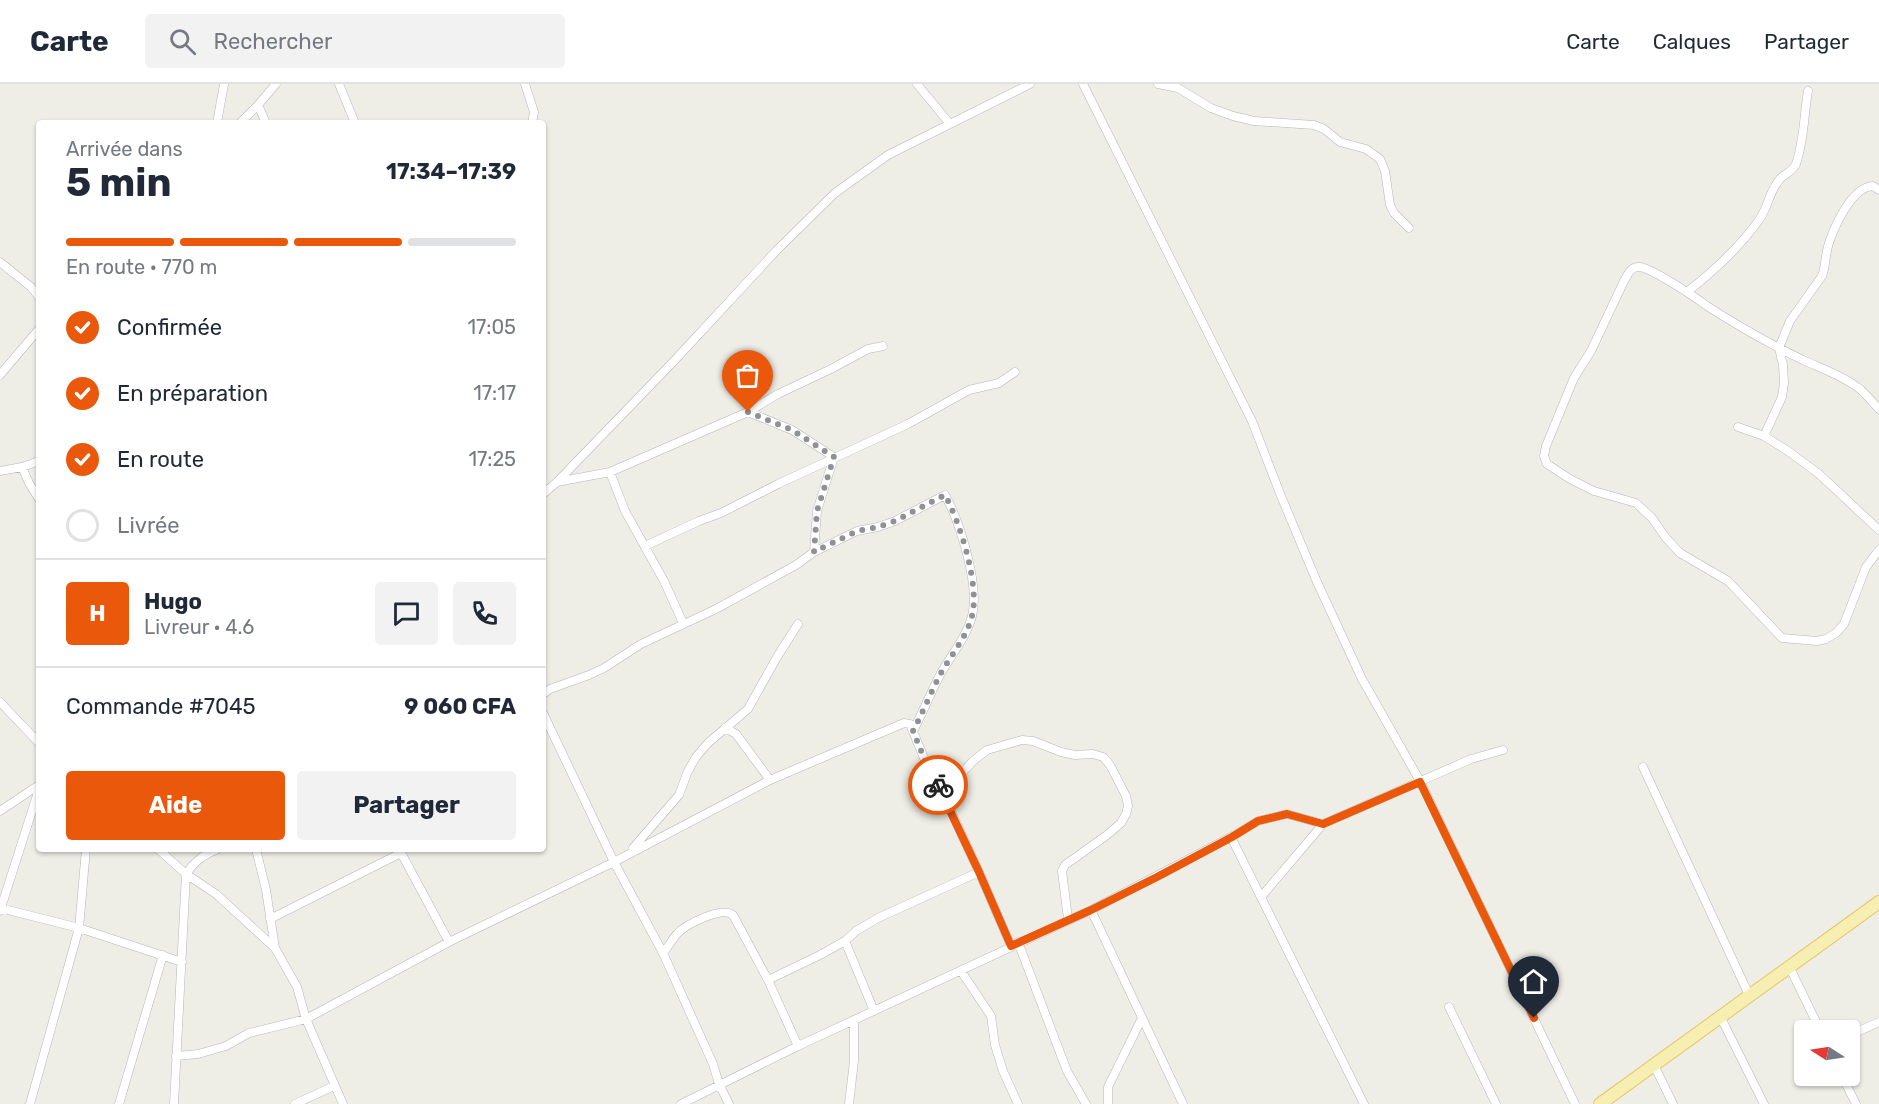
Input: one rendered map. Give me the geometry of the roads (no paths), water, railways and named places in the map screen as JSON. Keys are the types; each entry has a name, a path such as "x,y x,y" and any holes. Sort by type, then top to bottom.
{"main road":[{"path":"1600,1104 1879,902"}],"street":[{"path":"218,120 224,84"},
{"path":"243,120 276,84"},
{"path":"339,84 354,120"},
{"path":"525,84 534,112 533,120"},
{"path":"917,84 950,124"},
{"path":"546,491 673,362 777,250 835,193 888,155 1030,84"},
{"path":"1083,84 1251,421 1317,582 1362,679 1420,782 1575,1104"},
{"path":"1158,84 1178,88 1211,108 1233,116 1254,121 1314,124 1340,142 1366,149 1380,159 1385,171 1390,205 1394,213 1409,228"},
{"path":"1688,292 1729,257 1759,220 1780,178 1794,167 1800,145 1808,91"},
{"path":"258,105 265,120"},
{"path":"1764,436 1782,398 1783,365 1779,348 1790,321 1822,276 1828,245 1846,207 1861,190 1873,186 1879,190"},
{"path":"0,262 36,293"},
{"path":"1879,409 1862,390 1842,377 1779,348 1731,322 1688,292 1642,267 1636,267 1630,270 1596,342 1574,378 1544,456 1547,464 1570,479 1594,491 1636,503 1652,518 1680,553 1728,581 1782,638 1816,641 1827,639 1836,633 1844,624 1866,567 1879,550"},
{"path":"1,371 36,331"},
{"path":"556,482 610,472 748,412 778,394 868,349 883,346"},
{"path":"645,546 699,520 731,509 834,457 908,424 969,390 999,383 1016,372"},
{"path":"748,412 792,430 834,457"},
{"path":"1738,428 1764,436 1788,451 1819,474 1879,530"},
{"path":"814,552 817,511 834,457"},
{"path":"0,471 36,462"},
{"path":"22,467 36,494"},
{"path":"610,472 625,511 664,581 683,623"},
{"path":"546,692 589,675 641,644 736,598 796,565 814,552 857,531 895,521 945,495 953,510 972,574 974,599 972,614 968,629 940,675 913,731"},
{"path":"628,854 679,795 696,757 748,709 798,624"},
{"path":"0,702 36,741"},
{"path":"546,719 614,862 663,953 729,1104"},
{"path":"176,1056 198,1054 226,1046 249,1033 306,1019 449,942 614,862 770,780 904,723 909,724 913,731 926,763 1015,944 1067,1071 1086,1104"},
{"path":"725,728 736,734 770,780"},
{"path":"943,794 973,761 987,750 1022,740 1033,741 1075,755 1094,754 1103,757 1117,777 1128,806 1121,823 1065,865 1062,871 1068,919"},
{"path":"1261,897 1323,824 1471,759 1503,750"},
{"path":"1643,767 1749,995"},
{"path":"0,811 36,789"},
{"path":"36,796 0,909 80,928 182,962"},
{"path":"681,1104 798,1046 854,1022 1091,910 1232,837 1258,821 1287,814 1323,824"},
{"path":"1232,837 1364,1104"},
{"path":"30,1104 80,928 86,852"},
{"path":"161,852 186,874 216,894 275,948 297,987 306,1019 343,1104"},
{"path":"174,1104 186,874 203,852"},
{"path":"257,852 266,890 275,948"},
{"path":"270,919 398,852"},
{"path":"401,852 449,942"},
{"path":"768,980 784,974 845,941 856,931 878,918 979,872"},
{"path":"1091,910 1184,1104"},
{"path":"663,953 678,932 688,925 721,912 730,912 768,980 798,1046"},
{"path":"845,941 874,1011"},
{"path":"119,1104 163,955"},
{"path":"1789,966 1815,1020"},
{"path":"961,971 991,1016 995,1046 1018,1104"},
{"path":"1449,1007 1496,1104"},
{"path":"1720,1016 1764,1104"},
{"path":"1108,1104 1108,1087 1142,1018"},
{"path":"849,1104 854,1061 854,1022"},
{"path":"1860,1031 1879,1022"},
{"path":"1654,1065 1673,1104"},
{"path":"295,1104 334,1086"},
{"path":"1847,1086 1856,1104"}]}
